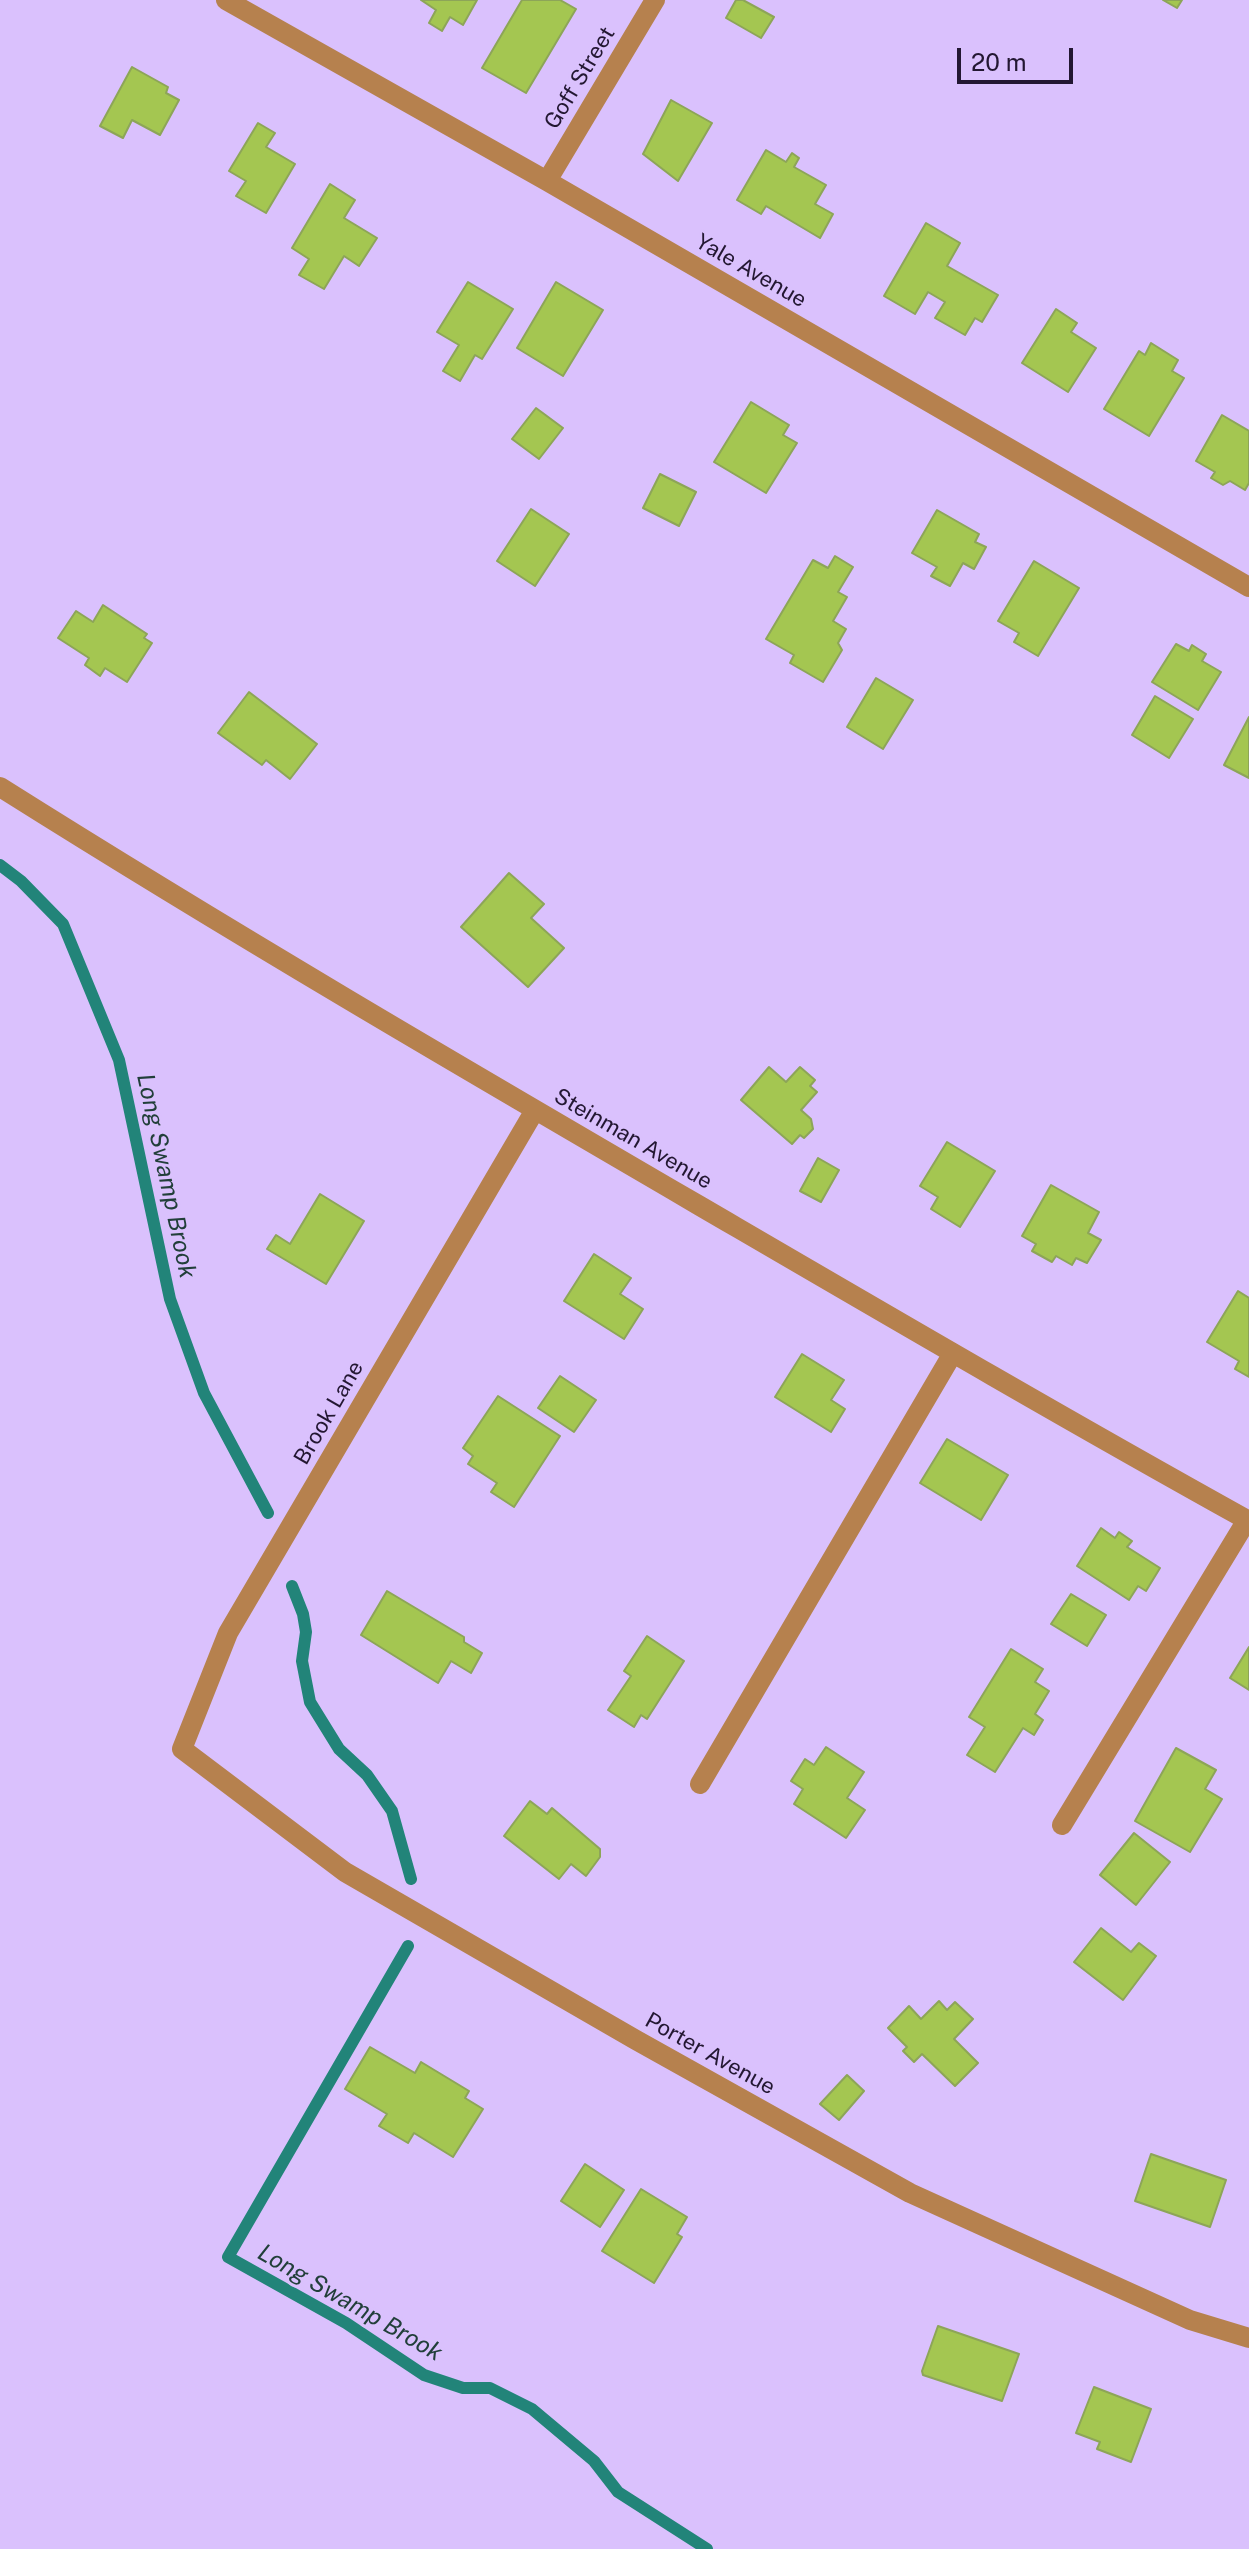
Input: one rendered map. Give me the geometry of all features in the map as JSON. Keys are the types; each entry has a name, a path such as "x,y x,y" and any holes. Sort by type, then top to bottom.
{"street":[{"name":"Yale Avenue","path":"226,0 547,181 1249,587"},
{"name":"Goff Street","path":"547,181 655,0"},
{"name":"Steinman Avenue","path":"0,787 115,860 535,1110 1248,1521"},
{"name":"Brook Lane","path":"182,1749 228,1633 535,1110"},
{"path":"700,1784 953,1353"},
{"path":"1062,1825 1248,1521"},
{"name":"Porter Avenue","path":"182,1749 345,1872 623,2033 910,2193 1190,2320 1249,2338"}],"building":[{"path":"421,0 477,0 463,25 450,17 442,31 429,23 436,10"},
{"path":"522,0 560,0 576,9 526,93 482,68"},
{"path":"736,0 743,0 774,17 761,38 726,18"},
{"path":"1163,0 1182,0 1177,8"},
{"path":"132,67 168,87 166,93 179,100 160,135 132,120 123,138 100,126"},
{"path":"671,100 712,123 678,181 643,154"},
{"path":"258,123 275,133 266,147 295,164 266,213 236,196 246,181 229,171"},
{"path":"766,150 786,162 792,153 799,158 794,167 826,185 815,204 833,214 820,238 766,206 761,214 737,200"},
{"path":"330,184 355,200 344,218 377,238 359,266 344,256 324,289 299,275 309,259 292,248"},
{"path":"926,223 960,243 947,266 998,295 982,322 975,318 965,335 935,318 945,302 928,292 915,314 884,296"},
{"path":"468,282 513,309 482,359 475,355 460,381 443,371 459,345 437,332"},
{"path":"556,282 603,310 563,376 517,348"},
{"path":"1056,309 1077,323 1071,332 1096,348 1068,392 1022,363"},
{"path":"1151,343 1178,360 1172,371 1184,378 1149,436 1104,409 1139,351 1145,355"},
{"path":"751,402 789,425 783,435 797,443 766,493 714,462"},
{"path":"536,408 563,428 539,459 512,439"},
{"path":"1222,415 1249,431 1249,483 1245,490 1230,481 1223,485 1211,478 1215,472 1196,461"},
{"path":"660,474 696,492 679,526 643,508"},
{"path":"531,509 569,534 535,586 497,561"},
{"path":"937,510 979,534 975,542 986,547 974,569 963,563 950,586 931,576 937,567 912,553"},
{"path":"835,556 853,567 838,592 847,597 833,621 846,629 838,643 842,650 823,682 790,663 794,655 766,639 813,560 828,568"},
{"path":"1034,561 1079,588 1038,656 1014,642 1019,633 998,621"},
{"path":"103,605 147,634 144,638 152,643 127,682 105,668 100,676 85,665 89,658 58,638 76,611 93,622"},
{"path":"1176,644 1189,651 1192,645 1206,654 1202,661 1221,672 1198,710 1152,682"},
{"path":"876,678 913,700 883,749 847,727"},
{"path":"249,692 317,744 290,779 266,760 262,765 218,733"},
{"path":"1155,696 1193,719 1169,758 1132,735"},
{"path":"1249,717 1249,778 1224,765"},
{"path":"509,873 544,904 531,918 564,948 528,987 461,927"},
{"path":"769,1067 786,1082 800,1067 815,1080 810,1086 817,1092 801,1110 811,1119 813,1129 804,1138 800,1135 792,1144 741,1100"},
{"path":"947,1142 995,1171 960,1227 931,1209 938,1197 920,1186"},
{"path":"818,1158 839,1170 821,1202 800,1191"},
{"path":"1051,1185 1099,1212 1088,1233 1101,1240 1087,1263 1076,1258 1072,1265 1056,1256 1052,1262 1032,1251 1036,1244 1022,1236"},
{"path":"320,1194 364,1221 326,1284 267,1249 276,1235 290,1244"},
{"path":"594,1254 631,1278 620,1294 643,1309 624,1339 564,1301"},
{"path":"1238,1291 1249,1298 1249,1377 1235,1369 1239,1361 1207,1342"},
{"path":"802,1354 844,1380 831,1400 845,1409 831,1432 775,1397"},
{"path":"560,1376 596,1400 574,1432 538,1408"},
{"path":"498,1396 560,1436 514,1507 491,1492 497,1483 468,1464 473,1456 463,1448"},
{"path":"947,1439 1008,1475 981,1520 920,1483"},
{"path":"1101,1528 1115,1538 1119,1532 1132,1541 1127,1547 1160,1568 1146,1591 1138,1586 1129,1600 1077,1566"},
{"path":"387,1591 464,1637 464,1642 482,1653 471,1673 451,1661 438,1683 361,1635"},
{"path":"1071,1594 1106,1615 1087,1646 1051,1624"},
{"path":"647,1636 684,1661 647,1719 641,1715 634,1727 608,1710 631,1676 624,1671"},
{"path":"1249,1647 1249,1690 1230,1678"},
{"path":"1011,1649 1043,1669 1035,1682 1049,1691 1035,1714 1043,1720 1034,1735 1023,1728 995,1772 967,1755 985,1727 969,1717"},
{"path":"826,1747 864,1772 847,1798 865,1810 846,1838 794,1804 803,1789 791,1781 805,1759 814,1765"},
{"path":"1176,1748 1216,1770 1205,1789 1222,1799 1190,1852 1135,1821"},
{"path":"530,1801 547,1814 552,1808 600,1849 600,1857 586,1876 571,1864 559,1879 504,1836"},
{"path":"1134,1833 1170,1862 1136,1905 1100,1875"},
{"path":"1101,1928 1131,1952 1139,1943 1156,1956 1123,2000 1074,1962"},
{"path":"939,2001 947,2010 955,2002 973,2019 954,2039 978,2063 955,2086 922,2054 914,2062 903,2051 907,2047 888,2028 909,2006 921,2019"},
{"path":"370,2047 415,2073 421,2062 469,2091 465,2098 483,2109 453,2157 414,2133 408,2143 379,2126 387,2114 345,2089"},
{"path":"847,2075 864,2091 839,2120 820,2104"},
{"path":"1151,2154 1226,2180 1210,2227 1135,2201"},
{"path":"585,2164 624,2190 600,2227 561,2201"},
{"path":"641,2189 687,2217 677,2234 682,2237 654,2283 602,2251"},
{"path":"938,2326 1019,2354 1002,2401 923,2375"},
{"path":"1094,2387 1151,2409 1131,2462 1097,2449 1100,2442 1076,2433"}],"waterway":[{"name":"Long Swamp Brook","path":"0,865 21,881 63,924 119,1060 170,1299 204,1393 268,1513"},
{"name":"Long Swamp Brook","path":"292,1586 306,1632 302,1661 310,1702 339,1749 367,1775 392,1811 411,1879"},
{"name":"Long Swamp Brook","path":"408,1946 228,2257 346,2323 424,2375 463,2388 490,2388 532,2409 594,2461 618,2492 707,2549"}]}
